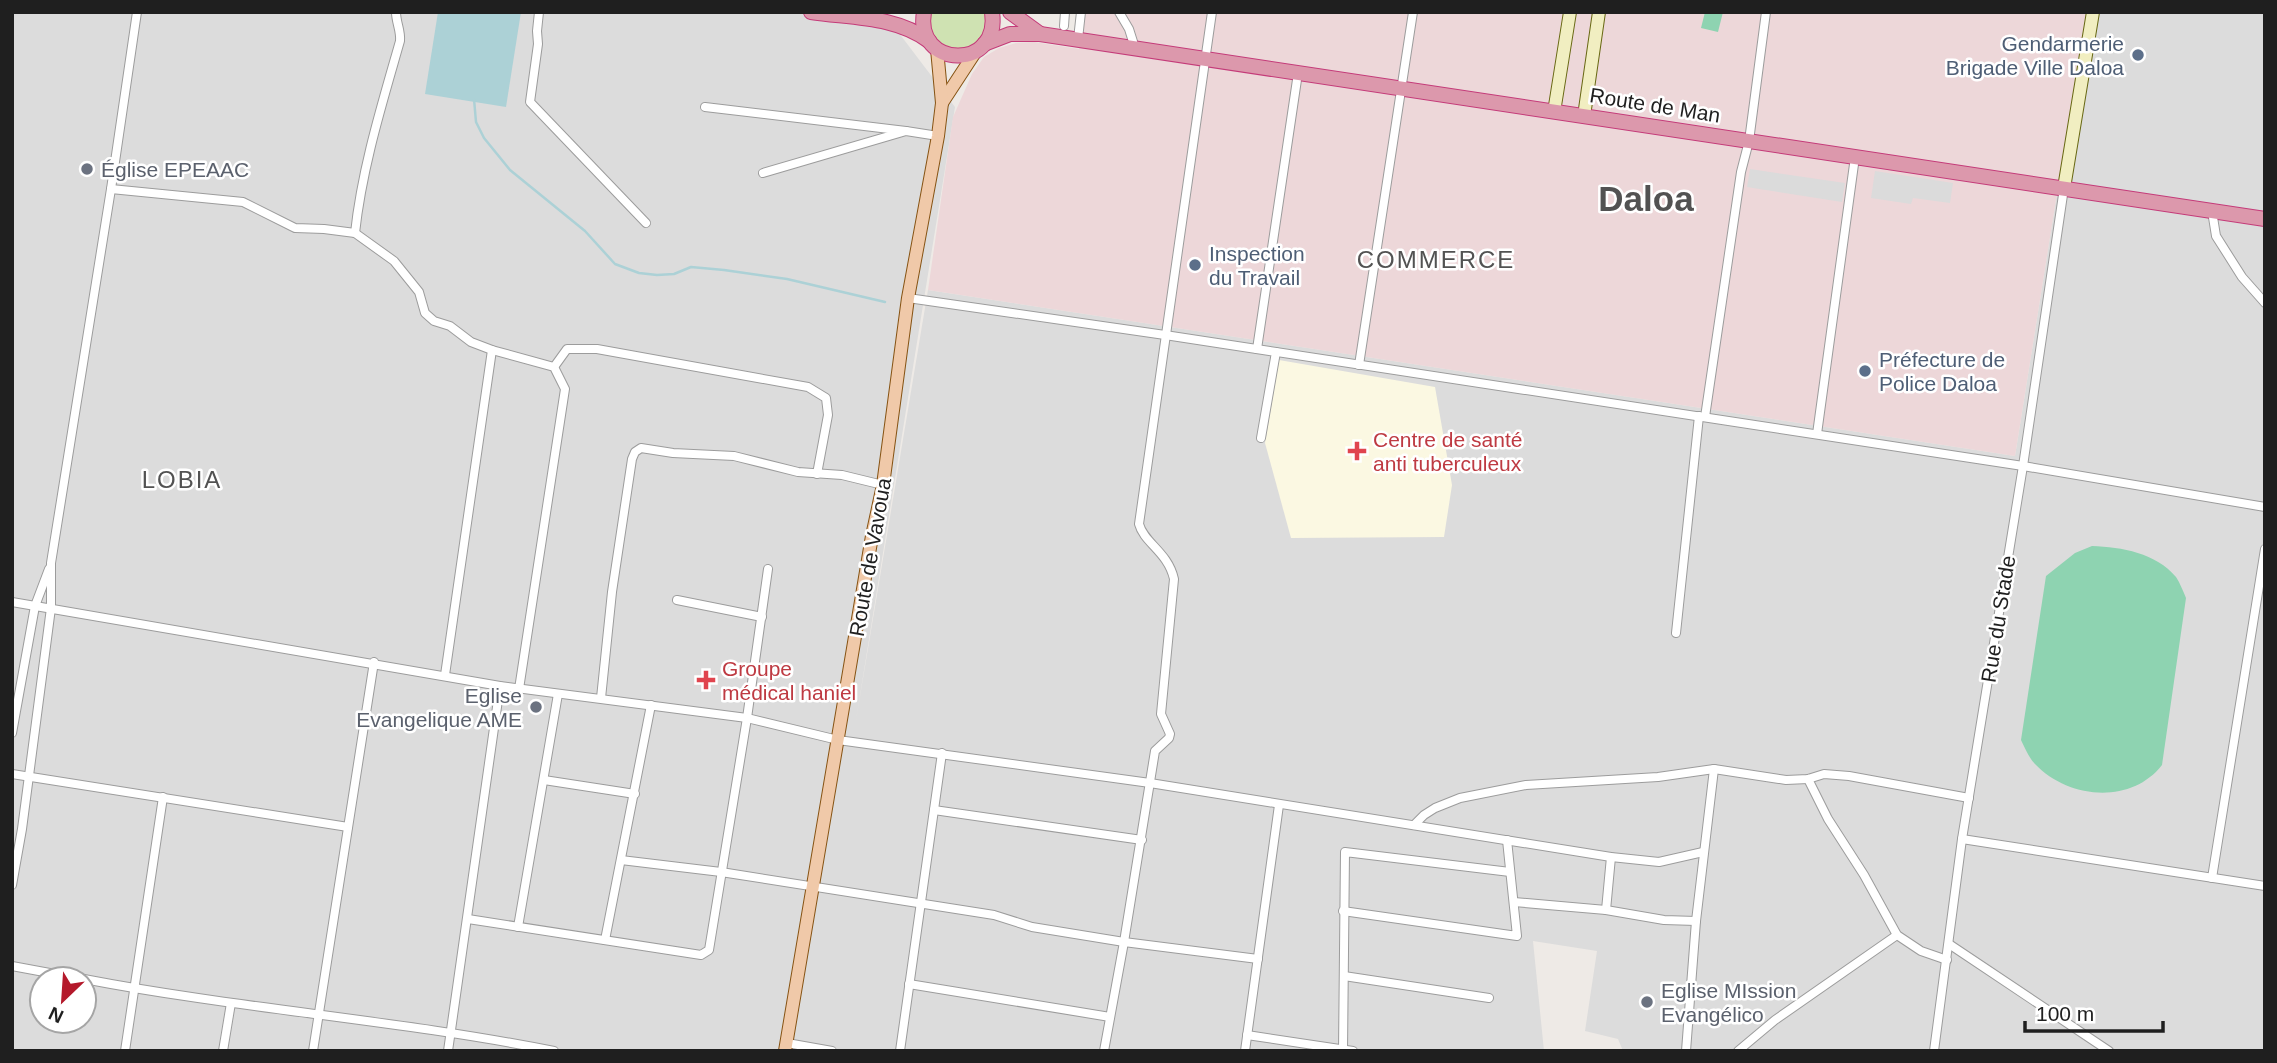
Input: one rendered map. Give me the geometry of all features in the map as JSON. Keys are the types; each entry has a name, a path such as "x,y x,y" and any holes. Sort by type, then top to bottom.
{"highway":[{"path":"811,12 897,24 916,32 934,46"},
{"path":"924,12 924,29 934,46"},
{"path":"980,48 991,33 992,12"},
{"path":"1010,12 1040,34"},
{"name":"Route de Man","path":"934,46 956,56 1010,34 1078,34 1136,48 2265,219"}],"main road":[{"path":"934,46 942,103"},
{"path":"942,103 980,48"},
{"name":"Route de Vavoua","path":"786,1047 872,536 883,485 908,298 942,103"}],"street":[{"path":"12,885 51,608 51,563 137,12"},
{"path":"355,233 358,201 366,166 400,41 396,12"},
{"path":"539,12 538,44 530,102 646,223"},
{"path":"1064,26 1065,12"},
{"path":"1078,34 1081,12"},
{"path":"1119,12 1136,48"},
{"path":"1104,1051 1155,751 1170,734 1161,714 1174,579 1172,566 1141,532 1139,524 1212,12"},
{"path":"1359,365 1413,12"},
{"path":"1554,112 1570,12"},
{"path":"1584,116 1599,12"},
{"path":"1676,633 1702,417 1741,172 1749,141 1766,12"},
{"path":"2064,188 2093,12"},
{"path":"1257,349 1298,73"},
{"path":"705,107 938,136"},
{"path":"763,173 906,131"},
{"path":"1817,435 1855,157"},
{"name":"Rue du Stade","path":"1934,1051 1962,839 2023,466 2064,188"},
{"path":"111,189 243,202 295,228 355,233 394,261 419,292 425,313 434,321 450,326 471,342 554,367 565,389 519,688"},
{"path":"2212,211 2216,236 2242,278 2265,303"},
{"path":"908,298 2023,466 2265,507"},
{"path":"554,367 567,349 597,349 808,387 826,398 828,415 817,474"},
{"path":"445,676 492,350"},
{"path":"1261,438 1276,352"},
{"path":"601,698 612,592 635,452 641,448 673,453 734,456 799,472 842,475 883,485"},
{"path":"2211,877 2265,549"},
{"path":"12,733 35,606 51,563"},
{"path":"468,919 701,955 709,950 747,719 768,569"},
{"path":"677,600 762,617"},
{"path":"12,602 374,662 500,686 747,719 838,740 1150,783 1611,857 1658,862 1703,852"},
{"path":"313,1051 374,662"},
{"path":"449,1051 500,686"},
{"path":"518,927 558,694"},
{"path":"605,940 651,705"},
{"path":"900,1051 942,753"},
{"path":"1414,825 1424,815 1460,798 1513,788 1658,777 1714,769 1786,780 1808,779 1825,774 1849,776 1969,799"},
{"path":"1686,1051 1696,921 1714,769"},
{"path":"12,774 348,827"},
{"path":"1808,779 1828,819 1864,875 1897,935 1921,951 1947,960"},
{"path":"544,780 635,794"},
{"path":"125,1051 163,797"},
{"path":"1245,1051 1279,805"},
{"path":"934,810 1142,840"},
{"path":"12,828 22,829"},
{"path":"1962,839 2265,886"},
{"path":"1343,911 1515,936 1518,934 1507,840"},
{"path":"1343,1050 1344,853 1346,851 1510,872"},
{"path":"1606,910 1611,857"},
{"path":"621,860 814,886 994,915 1032,927 1258,959"},
{"path":"1514,902 1606,910 1664,920 1696,921"},
{"path":"1738,1051 1775,1020 1897,935"},
{"path":"1949,944 2109,1051"},
{"path":"1344,976 1489,998"},
{"path":"98,982 548,1050"},
{"path":"909,984 1110,1017"},
{"path":"223,1051 231,1003"},
{"path":"1247,1035 1353,1051"},
{"path":"786,1047 832,1051"}],"shaded area":[{"path":"12,12 883,12 955,107 856,720 928,290 2015,456 2086,12 2265,12 2265,1051 1623,1051 1618,1039 1585,1031 1597,951 1533,941 1544,1051 12,1051"},
{"path":"1084,12 2086,12 2015,456 928,290 953,117 972,74 984,57 999,48 1016,43 1034,42 1079,49"},
{"path":"1750,169 1845,183 1842,202 1747,187"},
{"path":"1875,171 1953,183 1950,203 1913,198 1911,204 1871,198"},
{"name":"Centre de santé anti tuberculeux","path":"1279,360 1435,387 1452,485 1444,537 1291,538 1265,443"}],"green space":[{"path":"931,12 985,12 985,29 979,40 968,46 957,48 945,45 935,38 930,27"},
{"path":"1705,12 1723,12 1718,32 1701,28"},
{"path":"2092,546 2126,550 2159,562 2176,577 2186,598 2162,765 2149,778 2134,787 2099,793 2064,785 2049,776 2035,764 2021,740 2046,576 2075,553"}],"water":[{"path":"438,12 521,12 506,107 425,94"}],"waterway":[{"path":"474,99 476,122 484,138 510,170 585,231 615,264 639,273 657,275 674,274 691,267 724,270 787,279 885,302"}],"place":[{"name":"Gendarmerie Brigade Ville Daloa","path":"2138,55"},
{"name":"Église EPEAAC","path":"87,169"},
{"name":"Inspection du Travail","path":"1195,265"},
{"name":"Préfecture de Police Daloa","path":"1865,371"},
{"name":"Centre de santé anti tuberculeux","path":"1357,451"},
{"name":"Groupe médical haniel","path":"706,680"},
{"name":"Eglise Evangelique AME","path":"536,707"},
{"name":"Eglise MIssion Evangélico","path":"1647,1002"}],"district":[{"name":"Daloa","path":"1646,198"},
{"name":"COMMERCE","path":"1436,259"},
{"name":"LOBIA","path":"182,479"}]}
